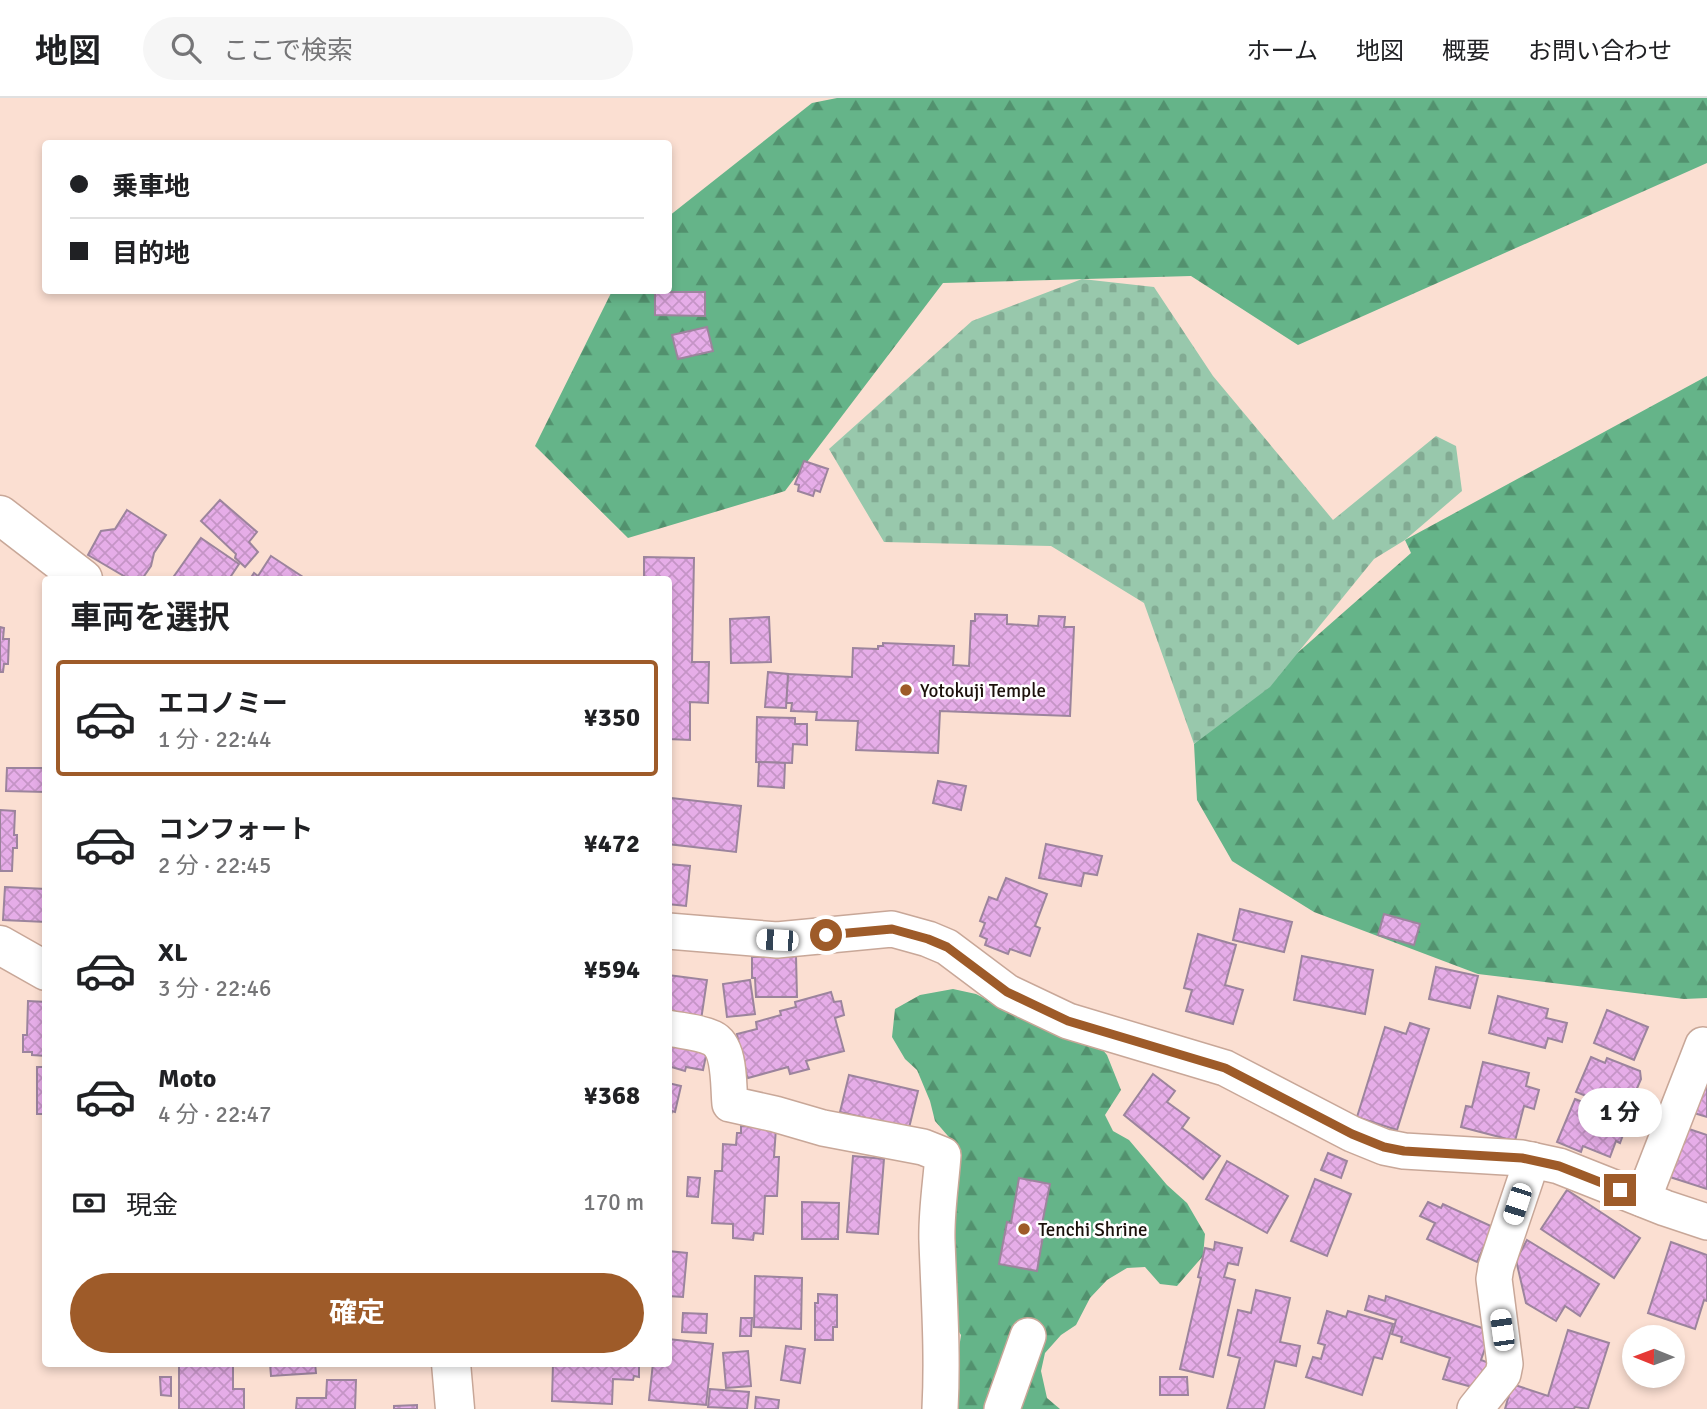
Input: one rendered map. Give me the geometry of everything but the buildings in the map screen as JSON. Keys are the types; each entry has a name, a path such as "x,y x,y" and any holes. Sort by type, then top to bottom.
{"main road":[{"path":"0,515 79,576"},
{"path":"0,945 42,969"},
{"path":"451,1367 455,1409"}],"street":[{"path":"672,931 777,940 892,929 928,939 947,947 1007,992 1068,1021 1225,1068 1341,1128 1384,1147 1404,1151 1532,1160 1559,1166 1707,1222"},
{"path":"672,1029 711,1037 721,1045 730,1104 823,1129 923,1147 943,1154 937,1239 941,1293 940,1409"},
{"path":"1643,1199 1703,1045"},
{"path":"1475,1409 1503,1374 1505,1364 1494,1279 1532,1160"},
{"path":"1002,1409 1028,1336"}],"green space":[{"path":"837,98 1707,98 1707,163 1298,345 1191,276 943,283 785,491 628,538 535,446 611,294 672,294 672,214 812,103"},
{"path":"1082,279 1154,287 1213,376 1333,520 1436,436 1456,446 1462,491 1405,540 1374,559 1270,687 1194,744 1144,603 1051,546 884,542 829,449 972,321"},
{"path":"1707,376 1707,998 1684,999 1478,974 1314,912 1232,861 1197,800 1194,744 1411,553 1405,540"},
{"path":"953,989 976,994 1012,1012 1087,1031 1107,1055 1121,1090 1105,1115 1113,1131 1129,1140 1167,1185 1187,1203 1205,1234 1203,1256 1177,1286 1160,1284 1145,1267 1127,1268 1107,1280 1090,1298 1076,1325 1061,1335 1045,1353 1041,1371 1047,1398 1060,1409 950,1409 961,1335 948,1316 943,1212 959,1176 954,1143 935,1121 917,1070 905,1059 892,1037 895,1009 920,995"}],"place":[{"name":"Yotokuji Temple","path":"906,690"},
{"name":"Tenchi Shrine","path":"1024,1229"}],"route":[{"path":"826,935 892,929 928,939 947,947 1007,992 1068,1021 1225,1068 1352,1134 1384,1147 1404,1151 1522,1158 1559,1166 1620,1190"}]}
